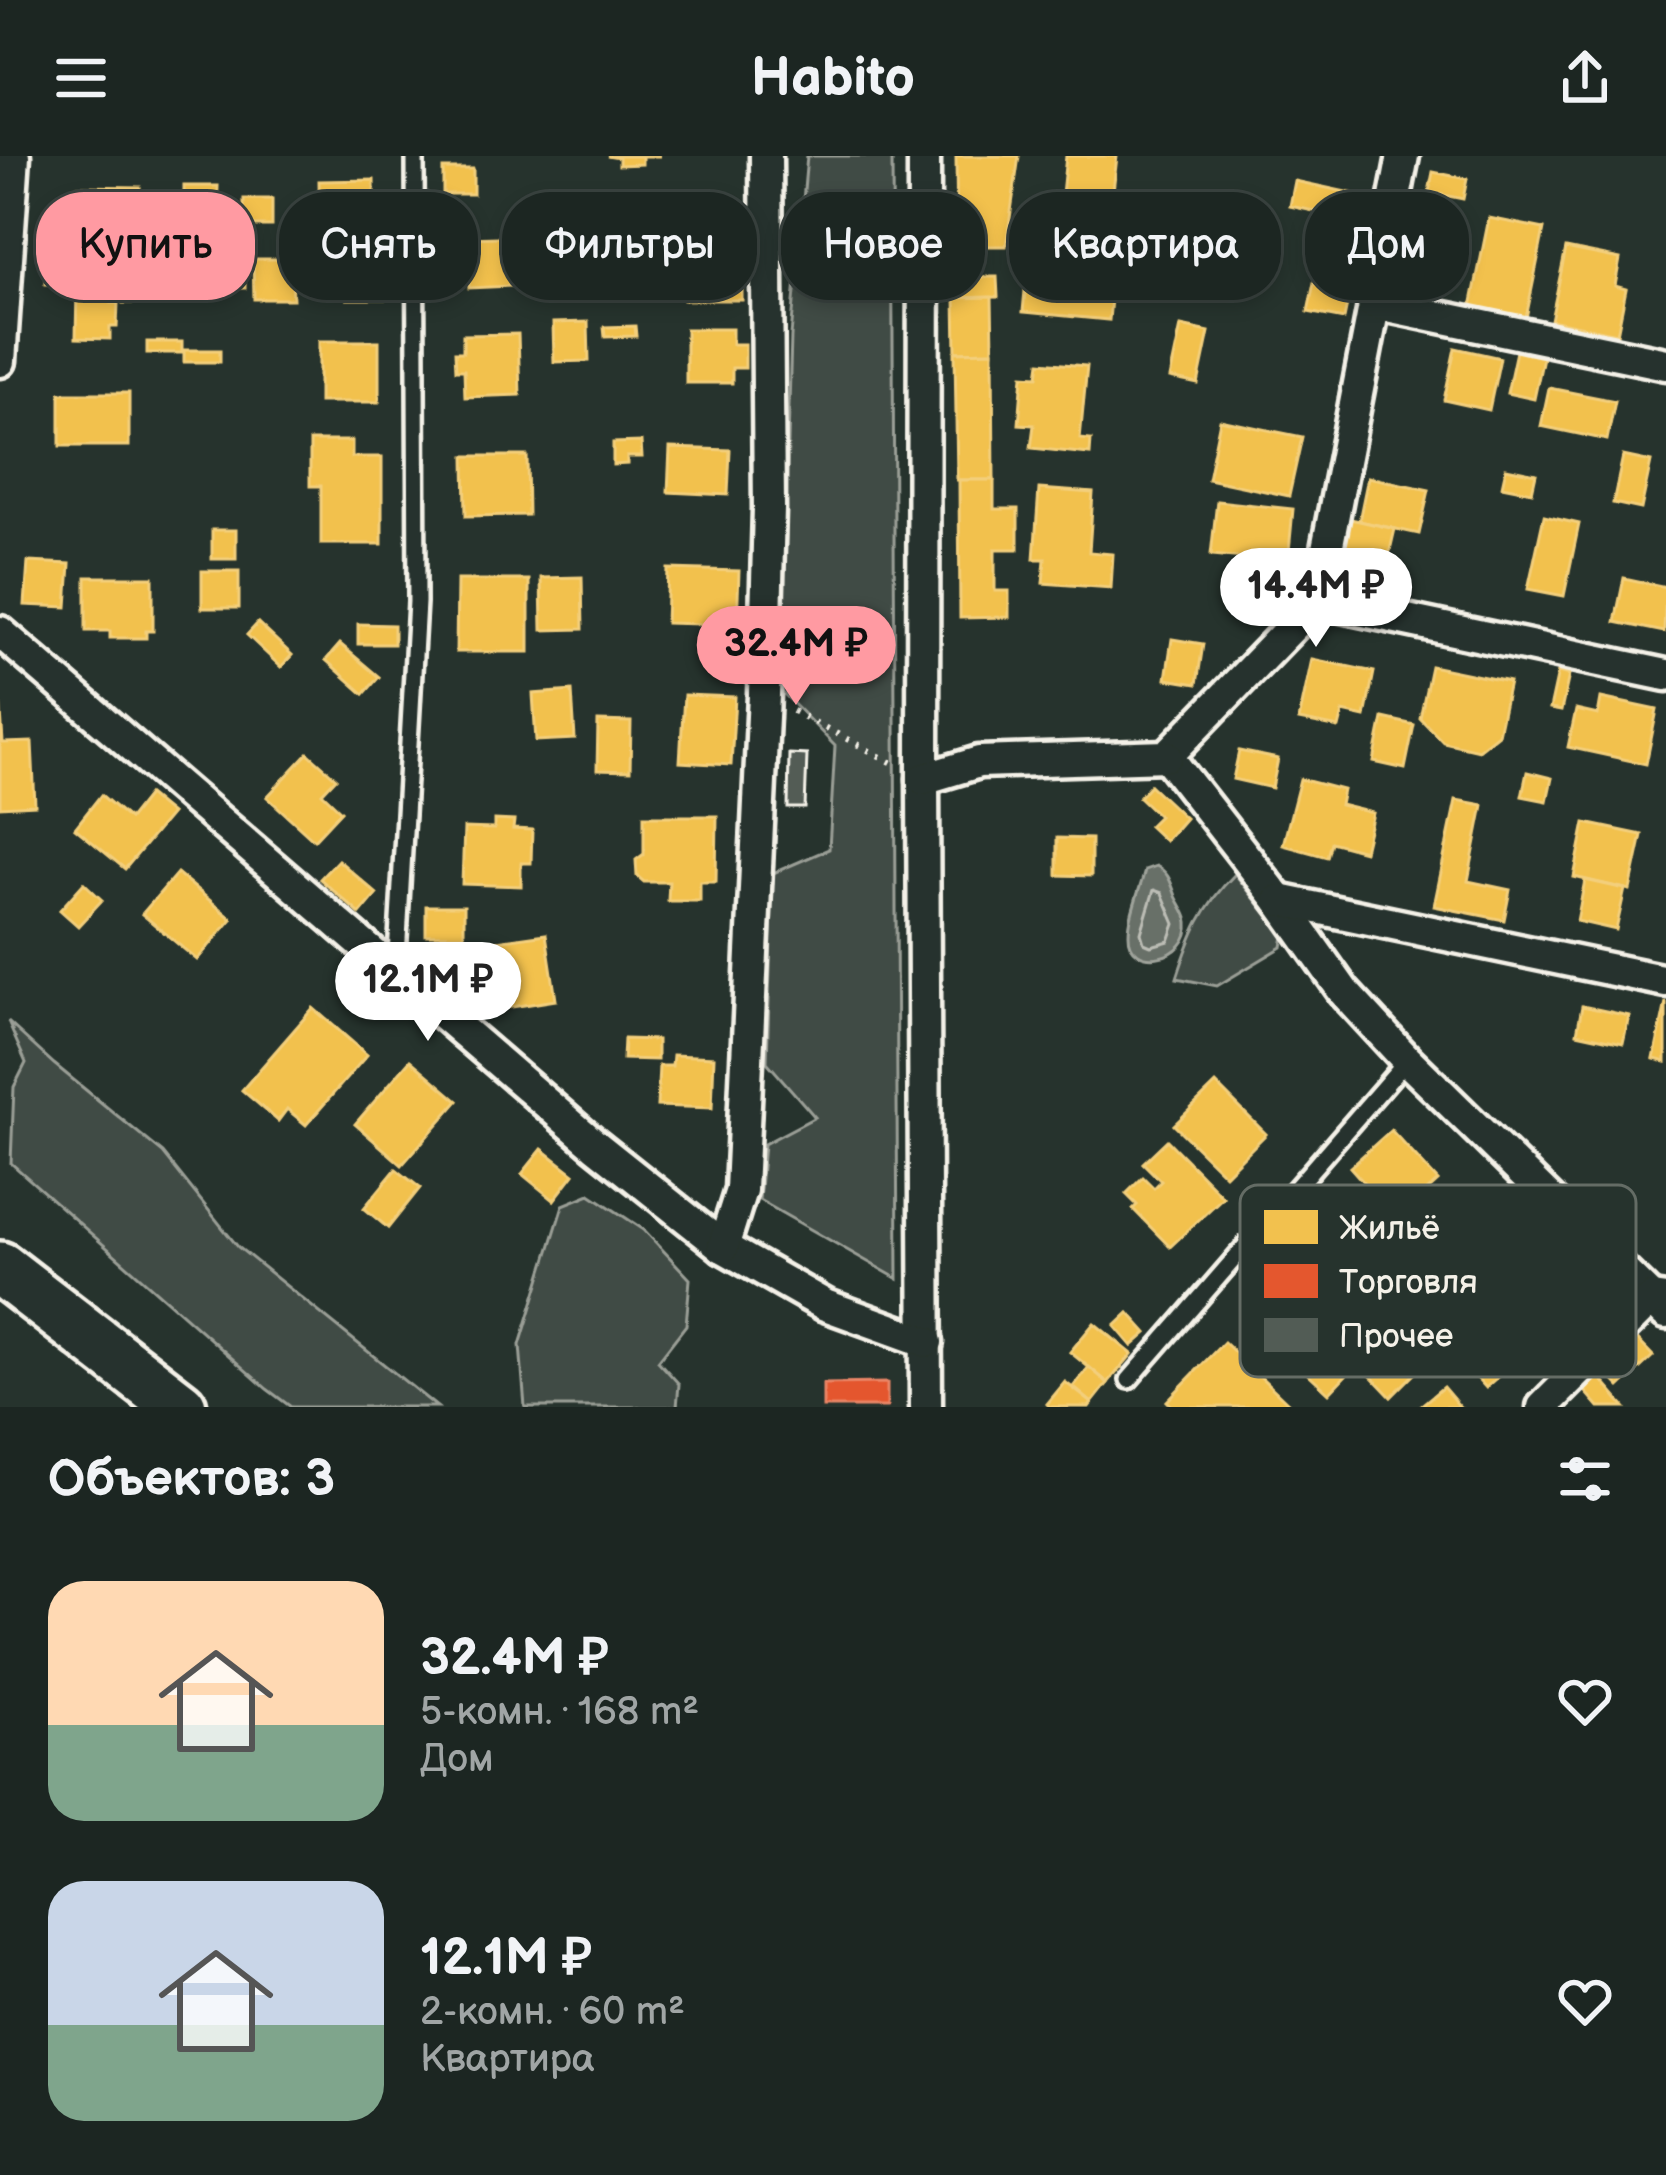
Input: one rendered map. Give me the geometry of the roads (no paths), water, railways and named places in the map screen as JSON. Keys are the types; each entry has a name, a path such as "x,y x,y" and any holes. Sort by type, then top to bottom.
{"main road":[{"path":"1,1268 180,1407"}],"street":[{"path":"0,361 14,156"},
{"path":"723,1247 741,1190 764,695 769,508 766,156"},
{"path":"925,156 926,1407"},
{"path":"923,779 979,762 1167,756 1317,601 1403,156"},
{"path":"1373,303 1666,364"},
{"path":"1317,601 1666,675"},
{"path":"0,632 595,1144 723,1247 825,1305 927,1342"},
{"path":"1167,756 1344,992 1537,1185"},
{"path":"1279,900 1666,981"},
{"path":"1636,1280 1661,1304 1636,1326"},
{"path":"1543,1407 1577,1377"}],"lane":[{"path":"397,974 417,602 415,156"},
{"path":"1298,1185 1407,1060"},
{"path":"1129,1380 1240,1252"}],"water":[{"path":"1156,866 1169,878 1188,922 1187,935 1171,953 1148,957 1131,946 1129,926 1145,870"}]}
